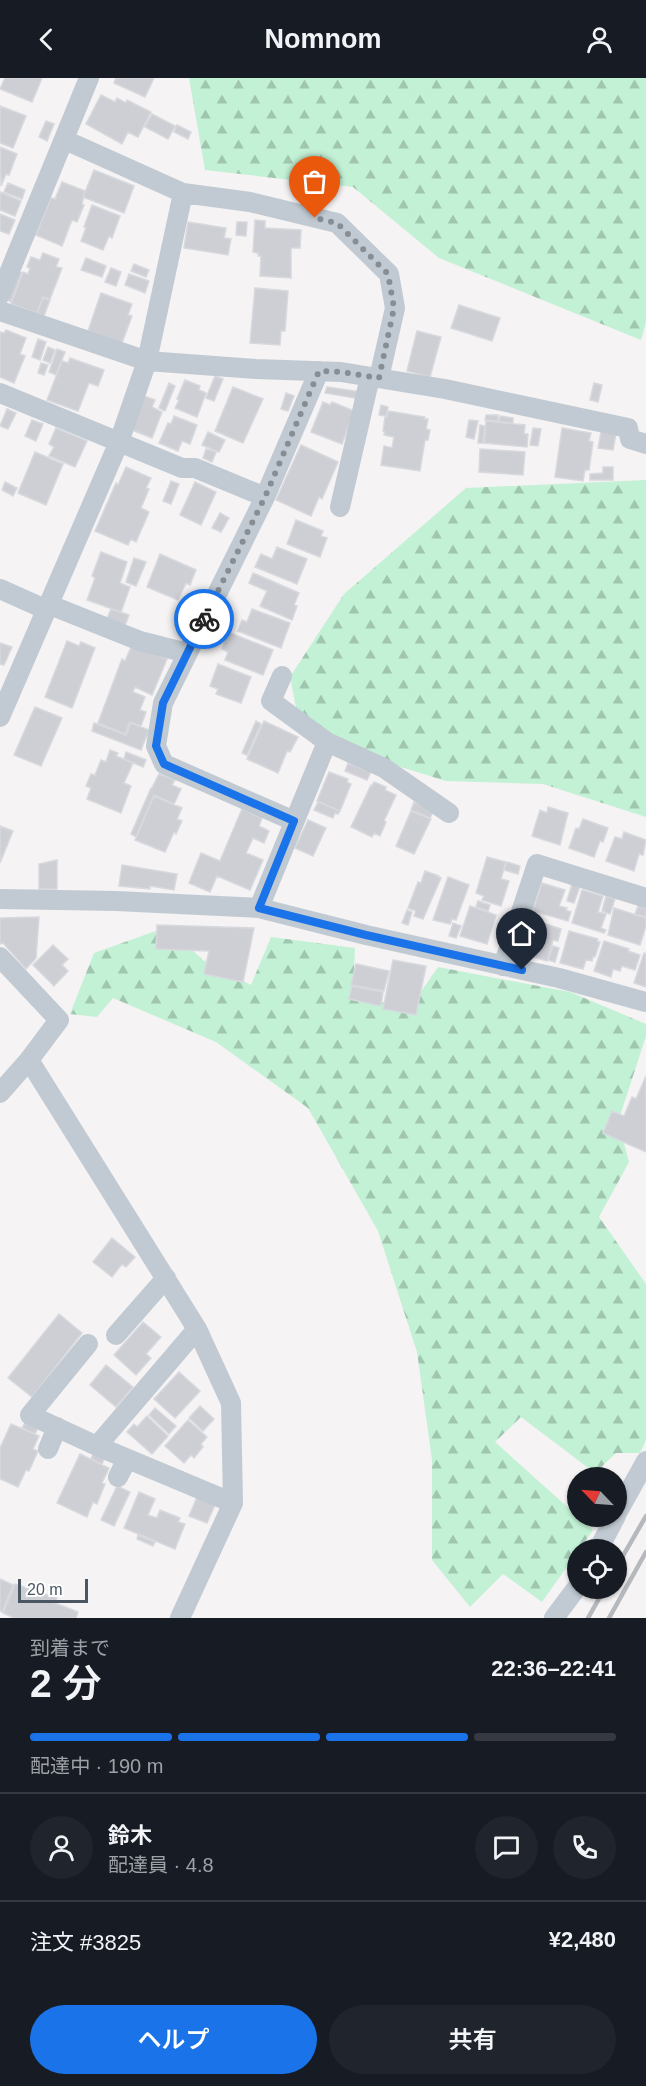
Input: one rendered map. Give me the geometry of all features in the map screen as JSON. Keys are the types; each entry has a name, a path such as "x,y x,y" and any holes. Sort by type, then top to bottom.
{"street":[{"path":"0,295 89,78"},
{"path":"65,140 183,193 250,202 337,223 388,274 394,308 340,507"},
{"path":"0,717 119,442 147,362 183,193"},
{"path":"0,311 147,362 341,372 374,377 445,389 628,428 630,440 646,444"},
{"path":"294,821 164,764 156,746 163,703 265,497 319,371"},
{"path":"0,393 182,468 195,468 265,497"},
{"path":"0,589 140,641 187,653"},
{"path":"282,676 272,701 327,742 384,768 449,813"},
{"path":"259,908 327,742"},
{"path":"504,966 537,864 646,898"},
{"path":"0,899 116,901 259,908 366,935 559,978 646,1002"},
{"path":"0,957 59,1020 29,1060 0,1093"},
{"path":"29,1060 197,1329 231,1403 233,1503 180,1618"},
{"path":"116,1335 166,1278"},
{"path":"97,1446 197,1329"},
{"path":"88,1344 30,1415 233,1503"},
{"path":"48,1449 57,1427"},
{"path":"118,1477 127,1459"},
{"path":"627,1496 646,1461"},
{"path":"554,1618 568,1599"}],"green space":[{"path":"189,78 646,78 646,322 641,340 439,258 353,187 205,170"},
{"path":"646,480 646,817 543,784 446,781 333,746 297,713 290,677 344,594 466,488"},
{"path":"167,927 203,960 251,985 271,937 355,948 353,991 407,1012 438,967 570,992 646,1024 646,1036 618,1122 629,1162 599,1217 646,1284 646,1440 640,1453 616,1453 601,1467 587,1467 521,1417 495,1442 567,1507 567,1527 590,1527 593,1530 587,1539 567,1539 567,1567 542,1602 503,1574 470,1607 432,1560 432,1460 417,1352 378,1231 308,1108 216,1042 113,998 97,1017 70,1014 94,953"}],"building":[{"path":"5,78 42,78 32,102 0,89"},
{"path":"116,78 154,78 145,97 114,83"},
{"path":"101,95 115,102 117,98 126,103 127,100 151,112 138,137 128,132 122,144 86,124"},
{"path":"0,106 26,116 13,148 0,143"},
{"path":"152,114 175,126 168,139 145,127"},
{"path":"46,121 54,124 47,141 39,137"},
{"path":"177,125 191,132 188,139 174,132"},
{"path":"0,147 17,154 9,175 6,174 1,186"},
{"path":"94,170 134,186 124,213 83,197"},
{"path":"62,182 85,191 82,204 84,205 77,222 72,220 62,246 36,235 51,198 55,199"},
{"path":"8,183 25,190 22,199 4,192"},
{"path":"0,192 21,201 15,216 0,210"},
{"path":"92,205 120,216 112,238 109,236 103,250 81,241"},
{"path":"0,214 15,220 9,234 0,231"},
{"path":"255,220 265,221 265,228 301,230 300,248 291,248 291,278 260,276 261,256 253,252"},
{"path":"188,222 226,228 224,238 231,239 228,255 184,248"},
{"path":"237,222 247,222 246,236 236,235"},
{"path":"43,253 59,259 56,267 62,268 50,299 43,297 37,313 11,304 23,272 28,274 30,268 27,267 31,257 40,260"},
{"path":"86,258 106,266 102,277 81,270"},
{"path":"134,264 149,270 146,277 131,271"},
{"path":"111,268 121,272 116,286 105,282"},
{"path":"18,271 22,273 11,302 8,300"},
{"path":"129,274 149,281 145,293 125,285"},
{"path":"255,288 288,291 285,331 281,331 280,345 250,343"},
{"path":"101,293 132,304 128,315 132,316 122,343 88,331"},
{"path":"43,298 50,300 44,316 37,313"},
{"path":"459,305 500,318 492,341 451,328"},
{"path":"6,330 26,338 20,354 25,356 14,383 0,377 0,332 4,333"},
{"path":"417,331 441,337 430,377 407,371"},
{"path":"38,339 46,342 40,360 32,357"},
{"path":"48,347 55,350 50,363 43,360"},
{"path":"57,349 65,352 56,375 49,372"},
{"path":"70,358 104,370 98,386 89,383 78,411 47,400 62,361 68,363"},
{"path":"41,363 48,365 44,375 38,373"},
{"path":"215,376 223,379 214,401 206,398"},
{"path":"185,380 200,386 199,390 206,393 197,417 175,408"},
{"path":"169,383 175,386 165,411 159,408"},
{"path":"594,383 602,385 598,402 590,400"},
{"path":"233,387 263,399 243,443 215,431"},
{"path":"327,387 361,392 360,399 325,393"},
{"path":"286,393 294,396 288,411 281,409"},
{"path":"144,396 155,400 152,407 162,412 152,438 132,430"},
{"path":"323,402 330,405 332,402 354,411 342,444 311,432"},
{"path":"381,405 388,407 386,416 379,415"},
{"path":"7,409 16,413 8,429 0,426"},
{"path":"388,411 428,419 426,429 430,430 428,440 425,440 420,471 381,465 384,446 392,448 394,437 384,435 383,431"},
{"path":"486,415 498,415 498,421 485,420"},
{"path":"174,416 197,425 190,444 182,441 178,451 159,443 168,423 171,424"},
{"path":"500,416 513,418 513,423 499,422"},
{"path":"32,420 43,424 36,441 25,436"},
{"path":"469,420 478,421 474,439 466,437"},
{"path":"486,421 525,425 524,434 528,434 527,447 484,443"},
{"path":"480,425 485,426 483,443 478,443"},
{"path":"56,428 87,441 75,467 49,456 54,447 49,444"},
{"path":"533,428 541,429 538,446 530,445"},
{"path":"562,428 591,433 589,441 593,442 589,470 585,470 583,481 555,477"},
{"path":"208,432 225,440 219,452 202,445"},
{"path":"601,432 616,434 613,450 598,448"},
{"path":"301,445 338,462 322,499 319,497 311,516 276,500"},
{"path":"206,449 216,452 212,462 203,458"},
{"path":"480,449 525,452 523,475 479,472"},
{"path":"35,452 63,464 46,505 18,493"},
{"path":"126,467 151,478 141,508 149,512 136,542 131,539 128,545 95,531 116,483 118,485"},
{"path":"603,467 613,467 613,480 590,480 590,474 603,473"},
{"path":"171,481 179,484 171,504 163,501"},
{"path":"5,482 17,488 13,496 2,490"},
{"path":"195,482 216,492 201,525 180,515"},
{"path":"220,513 229,518 221,532 212,528"},
{"path":"296,520 323,531 321,536 327,538 320,557 287,544"},
{"path":"277,547 307,559 297,584 255,567 261,554 272,559"},
{"path":"101,552 127,562 120,583 130,587 121,612 87,600 95,578 92,576"},
{"path":"160,554 196,570 190,585 186,583 178,600 147,587"},
{"path":"134,558 146,562 136,586 126,582"},
{"path":"253,573 299,593 294,605 297,606 292,620 260,606 267,591 249,583"},
{"path":"111,609 129,615 124,628 106,621"},
{"path":"252,609 290,623 281,648 238,631 242,620 247,622"},
{"path":"228,632 273,650 263,675 225,660 228,652 222,649"},
{"path":"67,641 79,646 81,642 95,648 72,708 45,697"},
{"path":"0,643 12,647 4,665 0,664"},
{"path":"132,645 167,659 152,695 135,687 133,692 145,697 140,710 146,712 141,726 130,722 125,734 98,723 122,659 125,661"},
{"path":"218,664 251,677 241,703 216,694 218,689 210,686"},
{"path":"35,707 62,718 41,766 14,755"},
{"path":"256,721 261,724 247,755 242,753"},
{"path":"264,721 298,737 290,752 287,751 278,773 247,759"},
{"path":"94,723 126,735 131,723 149,730 141,750 92,731"},
{"path":"110,750 118,753 116,756 133,763 124,783 131,786 121,813 87,799 91,788 86,786 91,774 95,775 101,760 106,762"},
{"path":"126,752 146,760 143,767 124,759"},
{"path":"348,763 371,772 367,780 345,771"},
{"path":"329,772 348,779 347,782 351,784 340,811 317,801"},
{"path":"159,774 175,780 172,785 181,789 174,804 154,795 136,837 131,834"},
{"path":"374,782 386,787 385,790 396,795 380,836 374,833 372,837 351,827"},
{"path":"154,796 182,808 177,819 182,821 165,852 135,840"},
{"path":"318,802 340,811 338,814 335,813 333,818 314,810"},
{"path":"414,802 434,810 430,818 411,810"},
{"path":"548,807 568,813 560,845 532,836 540,810 547,813"},
{"path":"242,809 262,818 259,826 269,831 264,843 253,838 246,853 263,860 250,890 217,876 210,892 189,883 201,853 220,861"},
{"path":"411,811 431,819 414,854 396,846"},
{"path":"583,819 608,828 594,857 569,848 576,828 579,829"},
{"path":"308,820 326,828 313,856 295,848"},
{"path":"0,826 13,831 0,863"},
{"path":"624,832 646,840 643,855 639,854 634,871 606,861 615,837 622,839"},
{"path":"487,857 506,862 501,879 509,881 501,906 482,900 484,896 476,893"},
{"path":"57,860 57,889 39,889 39,864"},
{"path":"507,862 520,866 518,874 504,870"},
{"path":"122,865 177,874 174,890 150,886 150,889 119,886"},
{"path":"425,871 441,878 423,919 414,916 416,911 408,908"},
{"path":"448,877 469,885 456,920 452,919 450,924 433,920"},
{"path":"542,883 565,890 559,906 571,912 568,921 533,911"},
{"path":"572,884 580,886 574,903 567,901"},
{"path":"582,890 603,896 598,912 606,914 601,928 606,930 604,933 572,923"},
{"path":"606,896 615,899 610,914 602,911"},
{"path":"478,901 490,905 488,911 476,907"},
{"path":"470,906 496,915 487,944 460,936"},
{"path":"638,906 646,908 646,917 635,914"},
{"path":"614,908 646,918 640,945 608,935"},
{"path":"407,910 412,912 408,925 402,923"},
{"path":"39,917 36,958 26,969 3,943 0,944 0,918"},
{"path":"528,918 561,929 558,941 553,940 547,961 530,956 521,943"},
{"path":"453,923 461,926 456,938 449,936"},
{"path":"157,925 254,928 243,982 204,974 209,951 156,949"},
{"path":"569,931 598,939 597,941 600,942 595,957 592,961 586,960 583,969 560,963"},
{"path":"604,941 640,955 635,970 622,966 620,971 613,969 611,977 594,971"},
{"path":"53,945 68,959 62,965 68,971 54,986 33,965"},
{"path":"553,946 559,948 555,962 548,960"},
{"path":"644,953 646,954 646,987 634,983"},
{"path":"393,960 426,966 416,1015 383,1009"},
{"path":"356,964 389,971 384,991 351,985"},
{"path":"352,986 383,992 381,1006 349,999"},
{"path":"646,1076 646,1152 603,1133 612,1111 624,1116 632,1097 636,1099"},
{"path":"112,1238 135,1257 126,1267 122,1264 112,1277 93,1262"},
{"path":"59,1314 82,1333 32,1397 8,1378"},
{"path":"143,1322 161,1337 146,1354 151,1358 136,1375 114,1355"},
{"path":"106,1365 133,1387 116,1407 90,1385"},
{"path":"179,1372 200,1391 175,1418 154,1399"},
{"path":"200,1406 214,1419 203,1431 189,1418"},
{"path":"155,1408 176,1426 169,1434 149,1415"},
{"path":"147,1416 168,1436 152,1454 127,1432 134,1424 137,1427"},
{"path":"188,1420 207,1437 201,1444 203,1447 194,1458 191,1455 184,1463 165,1446"},
{"path":"25,1423 38,1428 35,1434 22,1428"},
{"path":"11,1424 39,1436 33,1449 38,1451 29,1471 26,1470 18,1487 0,1479 0,1448"},
{"path":"94,1452 105,1457 102,1464 91,1459"},
{"path":"80,1454 109,1468 102,1483 105,1484 97,1504 93,1502 87,1517 57,1503"},
{"path":"117,1486 130,1492 114,1526 101,1520"},
{"path":"139,1492 155,1499 148,1515 157,1518 160,1510 180,1518 178,1522 185,1524 175,1549 124,1528"},
{"path":"197,1497 215,1505 207,1523 189,1516"},
{"path":"138,1535 155,1542 153,1546 137,1539"},
{"path":"0,1579 13,1585 2,1612 0,1611"},
{"path":"15,1584 57,1598 55,1603 78,1612 76,1618 14,1618 3,1613"}],"railway":[{"path":"627,1549 646,1516"},
{"path":"609,1618 646,1552"},
{"path":"588,1618 599,1599"}],"way so far":[{"path":"204,619 265,497 319,371 379,378 394,308 388,274 337,223 315,218"}],"route":[{"path":"204,619 163,703 156,746 164,764 294,821 259,908 522,970"}]}
